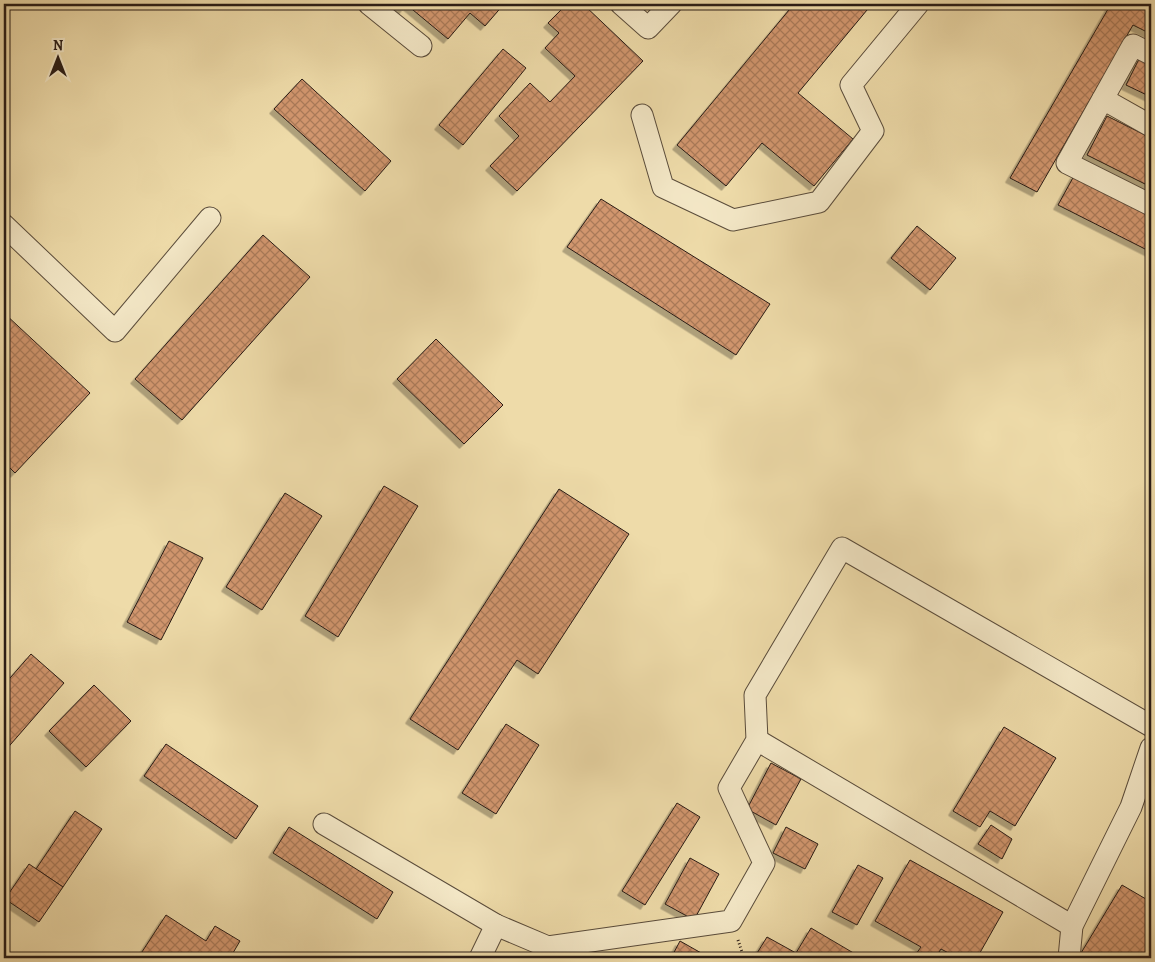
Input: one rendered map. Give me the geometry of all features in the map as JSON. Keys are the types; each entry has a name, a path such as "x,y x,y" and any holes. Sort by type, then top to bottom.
{"street":[{"path":"369,4 421,46"},
{"path":"621,4 648,28 671,4"},
{"path":"642,115 663,187 733,220 819,202 874,131 851,85 918,4"},
{"path":"1151,54 1133,45 1067,163 1151,206"},
{"path":"1102,100 1151,126"},
{"path":"4,225 115,331 210,218"},
{"path":"324,824 496,925 548,947 731,921 764,863 729,788 757,740 755,695 842,548 1151,726"},
{"path":"757,740 1072,926"},
{"path":"1069,958 1072,926 1131,807 1151,748"},
{"path":"480,958 496,925"}],"building":[{"path":"396,4 504,4 485,26 470,13 448,39 407,5 403,10"},
{"path":"567,4 583,4 643,61 517,191 490,166 519,136 499,116 530,83 550,102 575,76 545,48 559,33 548,23"},
{"path":"794,4 872,4 798,93 853,139 814,186 762,143 726,186 677,145"},
{"path":"1111,4 1151,4 1151,34 1133,25 1037,192 1010,178"},
{"path":"503,49 526,68 463,145 439,125"},
{"path":"1140,57 1151,63 1151,97 1126,85"},
{"path":"302,79 391,161 365,191 274,109"},
{"path":"1107,116 1151,138 1151,187 1087,155"},
{"path":"1075,174 1151,214 1151,252 1058,205"},
{"path":"601,199 770,304 736,355 567,247"},
{"path":"917,226 956,258 930,290 891,258"},
{"path":"263,235 310,277 182,420 135,379"},
{"path":"4,313 90,393 15,473 4,462"},
{"path":"436,339 503,405 464,444 397,379"},
{"path":"384,486 418,506 338,637 305,616"},
{"path":"559,489 629,534 538,674 517,660 458,750 410,719"},
{"path":"285,493 322,516 262,610 226,587"},
{"path":"169,541 203,558 161,640 127,622"},
{"path":"31,654 64,683 4,752 4,685"},
{"path":"94,685 131,721 86,767 49,731"},
{"path":"506,724 539,745 496,814 462,793"},
{"path":"1004,727 1056,758 1015,826 990,811 980,827 953,811"},
{"path":"166,744 258,806 236,839 144,776"},
{"path":"771,763 801,779 776,825 747,809"},
{"path":"677,803 700,817 645,905 622,891"},
{"path":"75,811 102,829 63,887 36,869"},
{"path":"991,825 1012,839 1002,859 978,844"},
{"path":"289,827 393,892 377,919 273,853"},
{"path":"786,827 818,844 805,869 773,853"},
{"path":"690,858 719,874 694,920 665,904"},
{"path":"910,860 1003,912 977,958 958,958 941,949 935,958 913,958 921,947 875,921"},
{"path":"29,864 63,887 39,922 5,899"},
{"path":"858,865 883,878 857,925 832,912"},
{"path":"1122,885 1151,902 1151,930 1148,935 1151,937 1151,958 1078,958"},
{"path":"166,915 206,941 215,926 240,941 230,958 138,958"},
{"path":"811,928 862,958 754,958 767,937 796,953"},
{"path":"680,941 710,958 671,958"}]}
